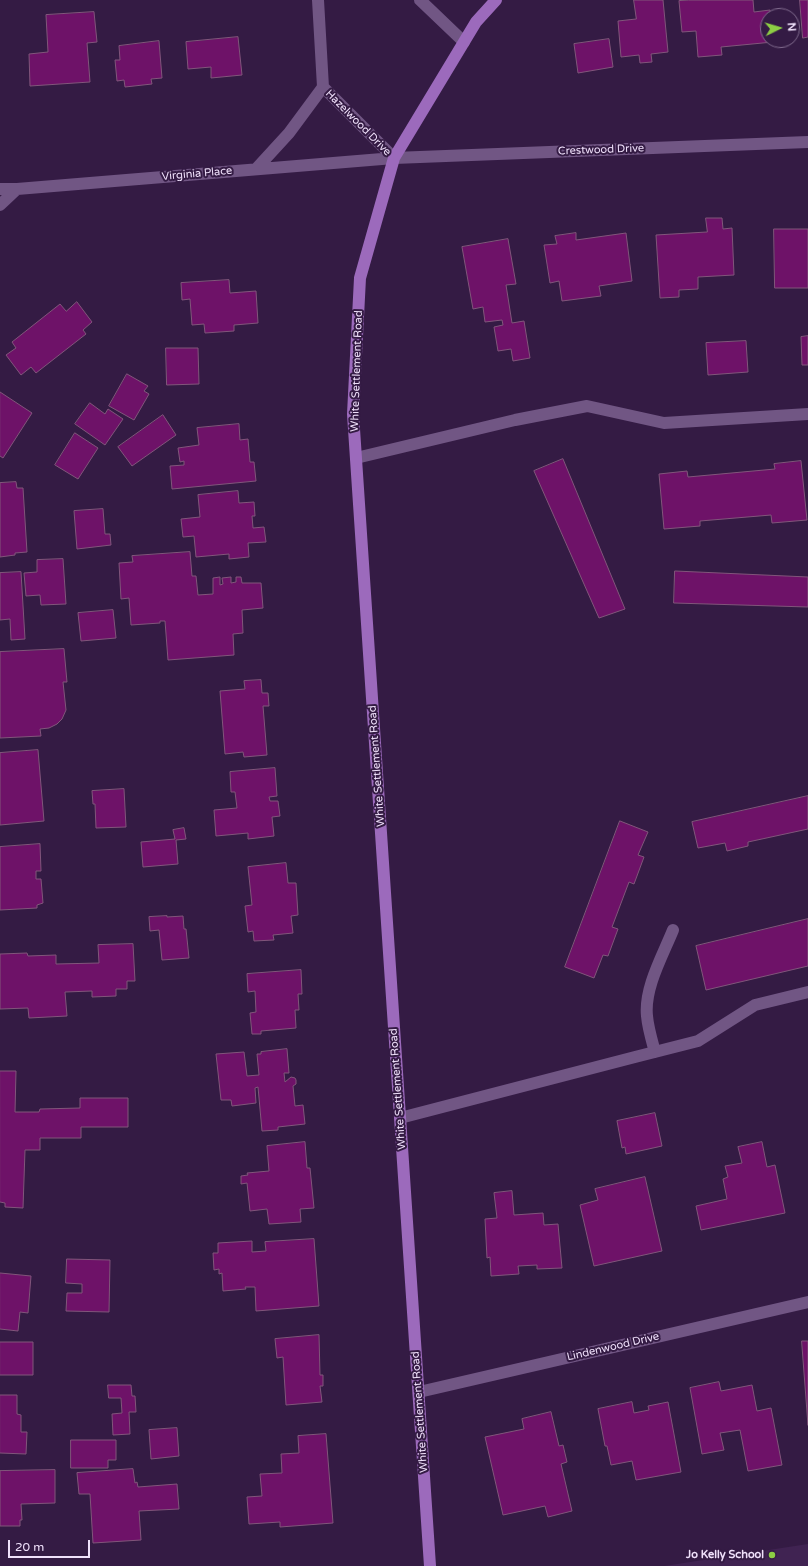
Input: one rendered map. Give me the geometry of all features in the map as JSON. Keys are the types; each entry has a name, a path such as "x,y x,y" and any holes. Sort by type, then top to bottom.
{"main road":[{"name":"White Settlement Road","path":"430,1566 353,414 360,278 394,158 476,22 496,0"}],"street":[{"name":"Hazelwood Drive","path":"256,169 289,133 323,87 318,0"},
{"path":"420,0 464,42"},
{"name":"Hazelwood Drive","path":"323,87 394,158"},
{"name":"Crestwood Drive","path":"394,158 808,142"},
{"name":"Virginia Place","path":"0,189 17,189 394,158"},
{"path":"0,205 17,189"},
{"path":"356,458 515,420 587,406 664,423 808,414"},
{"path":"655,1052 647,1015 648,996 656,969 674,930"},
{"path":"400,1118 698,1042 755,1005 808,992"},
{"name":"Lindenwood Drive","path":"419,1392 808,1302"}],"shaded area":[{"name":"Jo Kelly School","path":"808,1544 808,1566 664,1566"}],"building":[{"path":"634,0 663,0 668,52 651,54 652,62 640,63 639,55 621,57 618,21 636,19"},
{"path":"753,0 754,12 760,11 760,43 721,47 722,55 698,57 696,31 682,32 679,1"},
{"path":"800,0 808,0 808,37 803,38"},
{"path":"94,12 97,42 87,43 90,82 30,86 29,54 48,52 46,15"},
{"path":"238,37 242,75 211,78 211,67 188,69 186,42"},
{"path":"609,39 613,67 578,73 574,44"},
{"path":"159,41 162,78 151,79 152,84 125,87 124,80 117,81 115,60 120,60 119,46"},
{"path":"706,218 722,218 723,229 732,228 734,275 698,277 698,289 679,290 679,297 660,298 656,235 707,232"},
{"path":"774,229 808,229 808,288 775,288"},
{"path":"576,233 576,240 626,233 632,281 599,286 601,296 562,301 559,281 550,283 544,245 557,244 555,236"},
{"path":"508,239 516,284 506,285 512,323 524,321 530,358 513,361 511,349 498,351 494,327 503,325 502,320 485,322 483,307 473,309 462,247"},
{"path":"229,280 230,293 256,291 258,323 234,325 234,331 205,333 204,324 192,325 190,299 182,300 181,283"},
{"path":"77,302 92,322 83,330 86,334 36,373 31,367 21,375 6,355 16,348 12,342 60,304 66,311"},
{"path":"808,336 808,365 802,365 801,337"},
{"path":"746,341 748,372 708,375 706,343"},
{"path":"166,348 198,348 199,384 167,385"},
{"path":"127,374 148,386 144,391 149,394 134,420 109,406"},
{"path":"0,392 32,413 3,458 0,456"},
{"path":"90,403 105,414 108,409 123,419 105,445 75,424"},
{"path":"163,415 176,435 132,466 118,447"},
{"path":"239,424 240,440 248,439 250,462 254,462 256,481 172,489 170,466 184,465 184,461 180,462 178,448 199,445 197,428"},
{"path":"75,433 98,448 78,479 55,465"},
{"path":"563,459 625,609 599,618 534,471"},
{"path":"801,461 807,520 772,523 771,515 700,521 700,526 664,529 659,474 687,471 688,477 775,469 774,464"},
{"path":"16,482 17,488 23,488 27,552 15,553 15,555 0,557 0,483"},
{"path":"238,491 239,503 254,502 255,516 252,516 253,528 264,527 266,542 248,543 249,557 229,559 229,554 196,557 194,536 183,537 181,519 200,517 198,495"},
{"path":"103,509 105,534 110,534 111,545 77,549 74,511"},
{"path":"190,552 192,576 196,576 198,595 213,594 213,578 220,577 220,585 223,584 222,578 231,577 231,583 236,582 236,577 241,577 242,583 261,583 263,608 242,610 243,633 233,634 234,655 168,660 165,621 160,621 160,623 131,625 129,598 121,599 119,563 133,562 132,556"},
{"path":"63,559 66,604 41,605 40,595 26,596 24,573 37,572 37,560"},
{"path":"675,571 808,577 808,607 674,603"},
{"path":"21,572 25,639 11,640 10,619 0,620 0,573"},
{"path":"113,610 116,638 81,641 78,613"},
{"path":"64,649 67,682 63,682 66,710 62,719 57,724 49,728 40,729 41,736 0,738 0,652"},
{"path":"261,680 262,693 268,693 269,706 263,706 267,755 244,757 243,752 225,754 220,691 245,689 244,681"},
{"path":"38,750 44,821 0,825 0,753"},
{"path":"275,768 277,796 269,797 270,801 278,801 280,816 272,817 274,836 248,839 248,833 216,836 214,810 237,808 235,792 231,792 230,772"},
{"path":"124,789 126,827 96,828 95,804 93,804 92,791"},
{"path":"808,796 808,829 748,842 748,846 727,851 725,843 698,848 692,822"},
{"path":"620,821 648,832 638,855 644,857 634,884 629,882 612,927 618,929 608,956 603,955 594,978 565,967"},
{"path":"184,828 186,839 176,840 178,864 143,867 141,842 175,839 173,830"},
{"path":"40,844 41,871 36,871 36,879 41,879 43,903 37,905 37,908 0,910 0,847"},
{"path":"286,863 288,883 296,883 298,915 291,916 293,933 273,935 274,940 254,941 253,931 248,932 245,906 252,905 248,867"},
{"path":"183,916 189,958 162,960 159,930 150,931 149,917"},
{"path":"808,919 808,966 706,990 696,946"},
{"path":"133,944 135,981 127,981 127,989 116,989 116,996 92,997 92,991 65,992 67,1016 29,1018 28,1008 0,1009 0,954 27,953 28,956 56,955 56,964 99,963 98,945"},
{"path":"301,970 302,994 298,994 299,1010 295,1010 296,1028 261,1031 261,1034 252,1034 250,1013 256,1012 255,991 248,992 247,974"},
{"path":"287,1049 289,1073 284,1073 285,1082 291,1077 295,1078 296,1080 296,1084 293,1086 295,1106 303,1105 305,1124 278,1127 278,1130 262,1131 258,1087 255,1088 256,1103 232,1106 231,1100 221,1100 216,1054 244,1052 247,1076 259,1075 257,1054 261,1054 261,1052"},
{"path":"0,1071 16,1071 15,1112 39,1112 40,1109 80,1108 80,1098 128,1098 128,1127 81,1127 81,1138 40,1138 40,1150 25,1150 23,1208 5,1207 5,1203 0,1202"},
{"path":"655,1113 662,1146 626,1154 625,1147 622,1148 617,1121"},
{"path":"305,1142 307,1168 310,1168 314,1208 300,1209 301,1222 269,1224 267,1209 250,1211 247,1183 241,1184 241,1176 248,1175 247,1173 269,1171 267,1146"},
{"path":"762,1142 767,1167 775,1165 785,1213 701,1230 696,1206 727,1199 723,1179 728,1177 725,1166 742,1163 738,1147"},
{"path":"645,1177 662,1251 594,1266 580,1205 598,1200 595,1189"},
{"path":"512,1191 514,1215 543,1213 544,1225 558,1224 562,1268 537,1269 537,1265 518,1266 519,1274 491,1276 490,1257 487,1258 485,1219 497,1218 494,1193"},
{"path":"314,1239 319,1306 256,1311 255,1287 245,1287 246,1289 223,1291 222,1273 219,1274 219,1269 214,1270 213,1253 218,1253 218,1243 252,1241 252,1252 266,1251 265,1242"},
{"path":"67,1259 110,1260 109,1312 66,1311 67,1293 82,1293 82,1284 66,1283"},
{"path":"0,1273 31,1276 28,1313 20,1312 18,1331 0,1329"},
{"path":"319,1335 320,1375 323,1375 323,1386 320,1386 322,1402 286,1405 283,1357 277,1358 275,1339"},
{"path":"802,1341 808,1341 808,1425"},
{"path":"0,1342 33,1342 33,1375 0,1375"},
{"path":"719,1382 721,1391 752,1385 757,1411 771,1408 782,1465 748,1471 740,1430 720,1433 724,1450 702,1454 690,1388"},
{"path":"108,1385 131,1385 132,1396 135,1396 136,1412 129,1412 130,1434 113,1435 112,1414 122,1413 121,1398 109,1398"},
{"path":"0,1395 17,1395 17,1414 21,1415 21,1432 27,1432 26,1454 0,1453"},
{"path":"632,1402 634,1413 649,1410 648,1406 668,1402 681,1472 636,1480 632,1461 611,1465 607,1446 605,1446 598,1409"},
{"path":"551,1412 559,1446 563,1445 567,1462 561,1464 572,1511 548,1517 545,1506 503,1515 485,1437 524,1429 522,1419"},
{"path":"177,1428 179,1456 151,1459 149,1430"},
{"path":"326,1434 333,1523 280,1527 280,1522 249,1524 247,1497 262,1496 260,1474 282,1473 281,1454 299,1453 298,1436"},
{"path":"71,1440 116,1440 116,1460 108,1460 108,1468 71,1468"},
{"path":"133,1469 135,1483 137,1482 138,1487 177,1484 179,1509 139,1511 141,1540 93,1543 90,1494 79,1494 77,1473"},
{"path":"55,1470 55,1503 21,1504 22,1520 20,1520 20,1526 0,1526 0,1471"}],"place":[{"name":"Jo Kelly School","path":"772,1555"}]}
